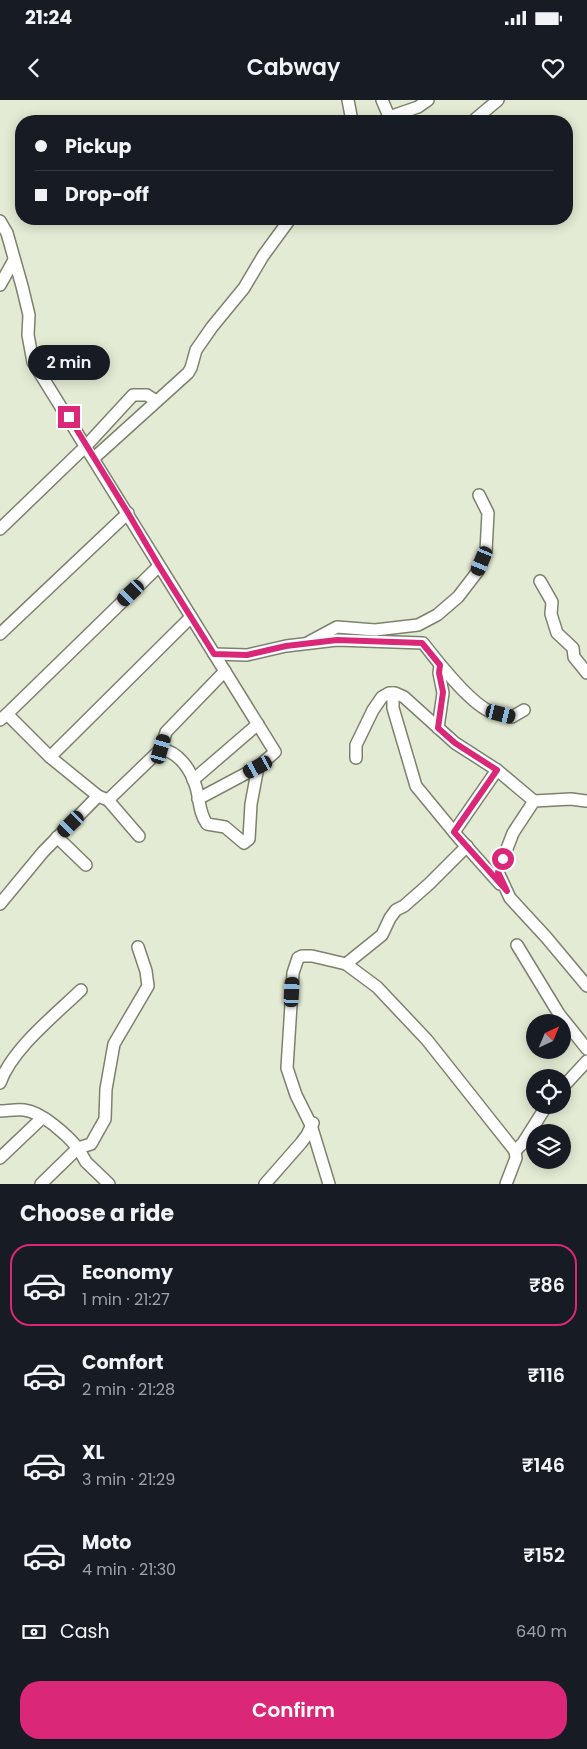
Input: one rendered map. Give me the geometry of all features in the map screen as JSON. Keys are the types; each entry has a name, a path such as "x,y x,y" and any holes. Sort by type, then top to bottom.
{"street":[{"path":"348,100 351,115"},
{"path":"382,100 388,115"},
{"path":"399,115 418,107 428,100"},
{"path":"480,115 498,100"},
{"path":"0,221 7,233 29,315 29,348 34,362 275,752 258,767 198,799"},
{"path":"94,458 188,373 196,350 244,288 263,256 286,225"},
{"path":"0,286 14,260"},
{"path":"0,529 86,446 133,395 147,395 156,401"},
{"path":"305,644 337,627 375,630 418,625 437,615 458,597 478,570 486,551 488,513 479,495"},
{"path":"0,634 128,513"},
{"path":"139,836 103,798 3,717 159,566"},
{"path":"540,581 552,602 551,614 557,633 573,648 574,657 587,673"},
{"path":"50,757 191,618"},
{"path":"214,654 247,655 286,646 337,640 422,643 474,701 488,710 512,717 524,710"},
{"path":"438,728 443,692 439,673 440,665"},
{"path":"0,904 57,837 161,749 166,732 225,671"},
{"path":"393,693 393,708 416,786 507,891"},
{"path":"356,758 356,746 373,710 382,697 393,693 404,697 455,743 497,770 534,802 571,799 587,801"},
{"path":"193,780 258,724"},
{"path":"161,749 170,751 184,764 196,787 201,816 207,824 225,827 244,844 249,839 251,804 258,767"},
{"path":"454,832 497,770"},
{"path":"534,802 513,833 498,872 510,898 587,986"},
{"path":"57,837 86,865"},
{"path":"346,964 382,934 396,910 429,884 467,846"},
{"path":"517,945 559,1014 587,1049"},
{"path":"41,1184 78,1148 91,1144 105,1119 106,1089 114,1044 148,986 146,971 138,947"},
{"path":"329,1184 313,1122 296,1096 287,1068 293,973 298,958 302,956 312,956 346,964 377,987 427,1040 515,1151 516,1158 506,1184"},
{"path":"0,1083 3,1074 16,1054 81,990"},
{"path":"571,1078 587,1061"},
{"path":"0,1111 22,1109 34,1113 60,1130 78,1148 86,1162 109,1184"},
{"path":"515,1151 523,1143 541,1114"},
{"path":"0,1158 42,1118"},
{"path":"265,1184 304,1139 313,1122"}],"route":[{"path":"69,417 214,654 247,655 286,646 337,640 422,643 440,665 439,673 443,692 438,728 455,743 497,770 454,832 507,891 498,872 503,859"}]}
